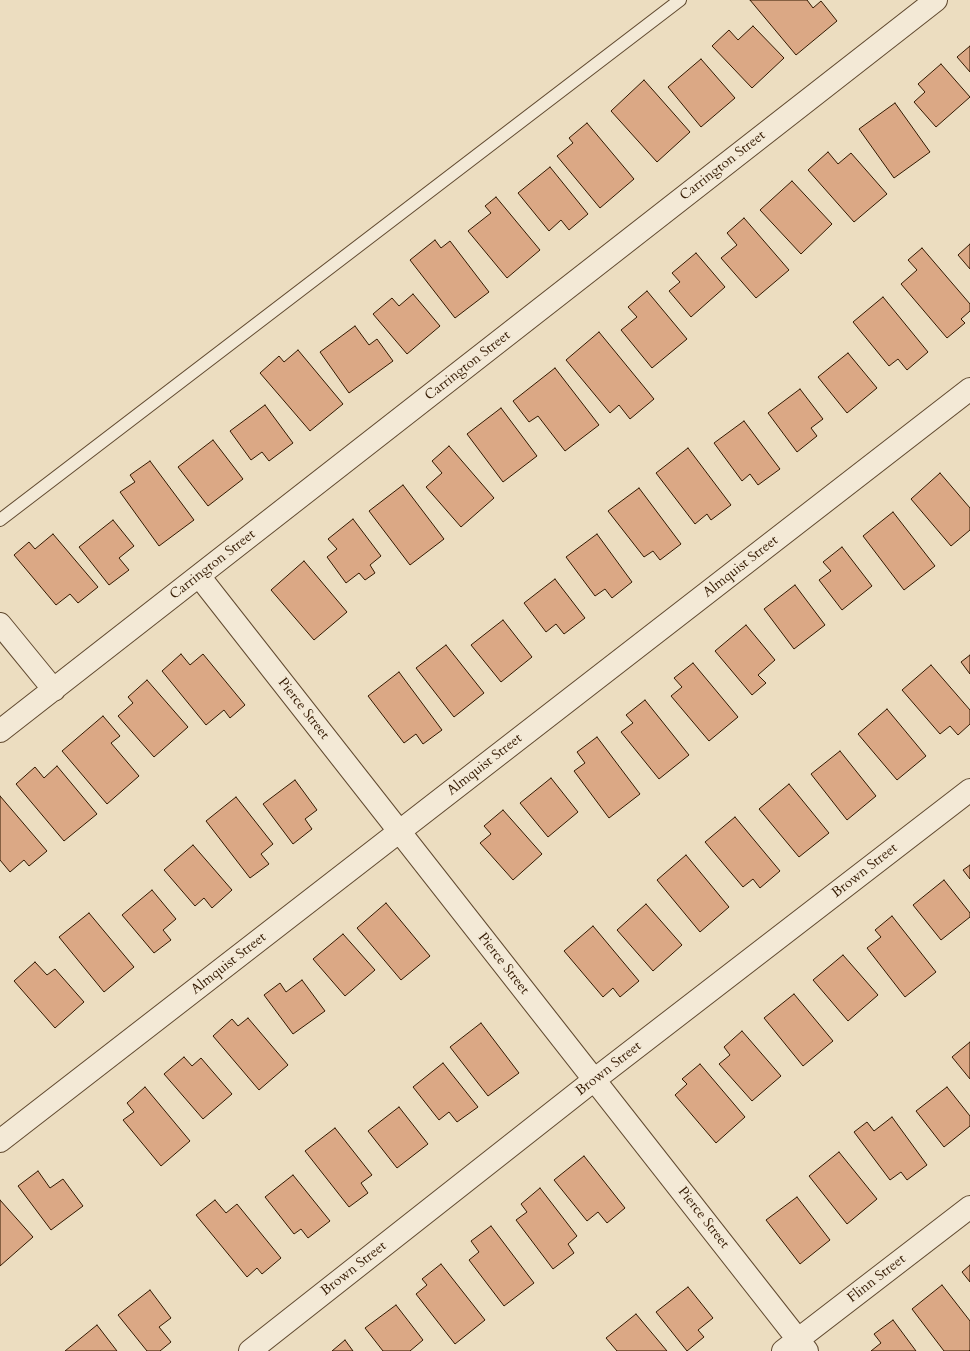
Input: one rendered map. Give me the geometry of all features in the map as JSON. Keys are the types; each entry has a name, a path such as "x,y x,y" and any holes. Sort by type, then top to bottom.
{"street":[{"name":"Carrington Street","path":"0,731 936,0"},
{"name":"Almquist Street","path":"0,1141 970,389"},
{"name":"Pierce Street","path":"199,576 594,1080 796,1347"},
{"path":"0,624 54,690"},
{"name":"Brown Street","path":"250,1351 594,1080 970,790"},
{"name":"Flinn Street","path":"796,1347 970,1206"}],"lane":[{"path":"0,520 680,0"}],"building":[{"path":"750,0 807,0 813,8 821,1 837,21 796,55"},
{"path":"753,26 784,58 752,88 712,46 729,30 738,40"},
{"path":"970,46 970,72 957,57"},
{"path":"701,59 735,98 701,127 668,87"},
{"path":"941,64 970,97 936,127 914,102 925,92 918,84"},
{"path":"644,80 690,132 657,162 611,111"},
{"path":"895,103 930,152 894,178 859,129"},
{"path":"587,123 634,179 600,208 557,156 573,143 569,138"},
{"path":"828,152 838,164 851,153 887,194 854,222 808,170"},
{"path":"550,167 588,214 569,230 561,220 549,231 518,193"},
{"path":"792,181 832,224 801,254 760,210"},
{"path":"496,197 540,250 507,278 468,231 491,213 485,206"},
{"path":"744,218 789,270 756,298 721,258 737,245 727,233"},
{"path":"435,240 441,248 450,241 489,292 455,318 410,260"},
{"path":"970,244 970,269 958,255"},
{"path":"922,248 970,304 970,311 961,319 965,323 947,338 901,284 917,270 908,260"},
{"path":"696,253 725,287 691,317 669,291 680,282 672,273"},
{"path":"647,291 687,339 652,368 621,330 637,317 628,307"},
{"path":"413,294 440,326 407,354 373,314 392,298 399,306"},
{"path":"883,297 928,352 907,370 898,359 889,366 853,322"},
{"path":"355,326 369,345 377,339 393,361 349,393 320,352"},
{"path":"599,332 654,399 630,419 619,405 610,413 566,360"},
{"path":"298,350 343,404 310,431 260,373 279,356 284,362"},
{"path":"848,353 877,388 847,413 818,377"},
{"path":"555,368 599,425 565,451 538,416 529,422 513,401"},
{"path":"800,389 823,419 811,428 817,436 797,452 768,413"},
{"path":"265,405 293,443 269,461 262,452 251,460 230,431"},
{"path":"501,408 537,456 503,482 467,434"},
{"path":"744,421 780,469 758,485 750,474 742,481 714,443"},
{"path":"213,440 243,479 208,506 178,467"},
{"path":"449,446 494,498 461,527 426,487 442,473 432,461"},
{"path":"688,448 731,505 711,520 707,514 695,524 656,473"},
{"path":"150,461 194,520 159,546 120,492 135,482 130,475"},
{"path":"940,473 970,508 970,530 951,546 911,499"},
{"path":"403,485 444,539 410,565 369,511"},
{"path":"639,488 681,544 660,560 653,551 644,557 608,511"},
{"path":"893,512 935,566 904,590 863,536"},
{"path":"353,519 381,556 370,565 375,573 365,580 359,573 346,583 327,557 337,549 328,539"},
{"path":"113,520 134,546 119,558 129,570 109,585 79,547"},
{"path":"53,534 98,587 78,603 70,594 56,605 14,555 29,542 35,549"},
{"path":"597,534 632,582 612,598 605,589 595,596 566,557"},
{"path":"842,547 872,586 842,610 819,580 831,571 823,562"},
{"path":"304,561 347,612 314,640 271,590"},
{"path":"555,579 585,618 564,634 556,624 546,632 524,603"},
{"path":"795,585 825,625 794,649 764,609"},
{"path":"503,620 532,657 501,682 471,645"},
{"path":"746,625 775,660 758,675 766,683 752,695 715,651"},
{"path":"446,645 484,693 454,717 416,668"},
{"path":"181,654 190,665 203,654 245,705 230,718 224,710 206,725 162,671"},
{"path":"970,655 970,674 961,662"},
{"path":"693,663 738,717 709,741 671,696 682,687 674,678"},
{"path":"931,665 970,710 970,724 958,735 950,726 940,734 902,690"},
{"path":"399,672 442,730 423,744 416,734 404,743 368,696"},
{"path":"147,680 188,727 154,757 118,716 133,703 128,697"},
{"path":"645,700 689,755 659,779 621,732 633,723 626,715"},
{"path":"887,709 926,756 897,780 858,734"},
{"path":"103,716 120,736 111,743 139,776 107,804 62,751"},
{"path":"597,737 640,794 609,818 574,771 585,763 577,752"},
{"path":"840,751 876,796 847,820 811,774"},
{"path":"57,766 97,814 64,841 16,784 35,767 44,778"},
{"path":"551,778 578,812 548,837 520,803"},
{"path":"295,780 317,810 305,819 312,829 293,844 263,804"},
{"path":"789,784 829,833 799,857 759,809"},
{"path":"0,796 47,851 29,866 24,860 10,872 0,860"},
{"path":"236,797 273,844 261,854 269,864 250,878 206,821"},
{"path":"503,810 542,854 513,880 480,843 491,834 484,826"},
{"path":"735,817 780,871 760,888 753,879 743,887 705,842"},
{"path":"193,845 232,890 212,908 204,898 195,906 164,870"},
{"path":"686,855 729,907 700,932 657,880"},
{"path":"970,865 970,879 963,870"},
{"path":"944,880 970,913 970,917 941,940 913,905"},
{"path":"152,890 176,919 163,930 171,940 154,953 122,915"},
{"path":"386,903 430,956 401,980 357,928"},
{"path":"646,904 682,945 653,971 617,930"},
{"path":"89,913 134,967 104,992 59,937"},
{"path":"892,916 936,972 905,997 867,948 881,937 875,930"},
{"path":"593,926 639,981 620,997 613,988 603,997 564,951"},
{"path":"343,934 375,970 345,996 313,959"},
{"path":"843,955 878,995 848,1021 813,980"},
{"path":"35,962 47,975 55,969 84,1002 55,1028 14,981"},
{"path":"302,980 325,1011 293,1034 264,995 280,983 286,992"},
{"path":"794,994 833,1041 803,1066 764,1018"},
{"path":"248,1018 288,1065 259,1090 213,1036 232,1019 238,1026"},
{"path":"481,1023 519,1073 488,1096 450,1047"},
{"path":"742,1031 781,1076 752,1101 719,1064 730,1055 724,1047"},
{"path":"970,1042 970,1079 952,1057"},
{"path":"184,1057 192,1066 201,1058 232,1094 203,1119 164,1074"},
{"path":"443,1063 478,1107 457,1122 449,1112 439,1120 413,1087"},
{"path":"700,1064 745,1117 716,1143 675,1095 687,1084 682,1079"},
{"path":"145,1087 190,1141 161,1166 123,1120 134,1112 127,1103"},
{"path":"947,1087 970,1116 970,1126 944,1147 916,1111"},
{"path":"399,1107 428,1144 397,1168 368,1131"},
{"path":"892,1117 927,1165 907,1180 901,1172 890,1180 854,1132 867,1122 874,1131"},
{"path":"335,1128 372,1175 361,1183 368,1193 349,1207 305,1151"},
{"path":"839,1152 877,1199 847,1224 809,1176"},
{"path":"584,1156 625,1208 607,1223 598,1212 587,1221 554,1180"},
{"path":"38,1171 50,1188 63,1179 83,1206 51,1230 18,1186"},
{"path":"293,1175 330,1221 308,1238 301,1229 294,1234 265,1197"},
{"path":"540,1188 577,1236 568,1244 574,1253 553,1269 516,1220 527,1212 521,1204"},
{"path":"797,1197 830,1240 800,1264 766,1220"},
{"path":"0,1200 33,1237 0,1266"},
{"path":"215,1200 226,1213 237,1204 281,1258 262,1274 257,1268 247,1277 196,1215"},
{"path":"491,1226 534,1283 504,1306 469,1260 479,1252 471,1241"},
{"path":"441,1264 485,1320 455,1344 416,1294 427,1285 422,1279"},
{"path":"970,1265 970,1282 962,1272"},
{"path":"942,1285 970,1321 969,1351 944,1351 912,1309"},
{"path":"688,1287 713,1318 698,1330 704,1337 687,1351 656,1312"},
{"path":"150,1290 171,1318 159,1327 171,1342 160,1351 147,1351 118,1315"},
{"path":"396,1305 423,1340 410,1351 383,1351 365,1328"},
{"path":"636,1314 667,1351 617,1351 606,1338"},
{"path":"893,1320 916,1351 871,1351 881,1343 874,1334"},
{"path":"97,1325 117,1351 65,1351"},
{"path":"345,1340 353,1351 332,1351"}]}
